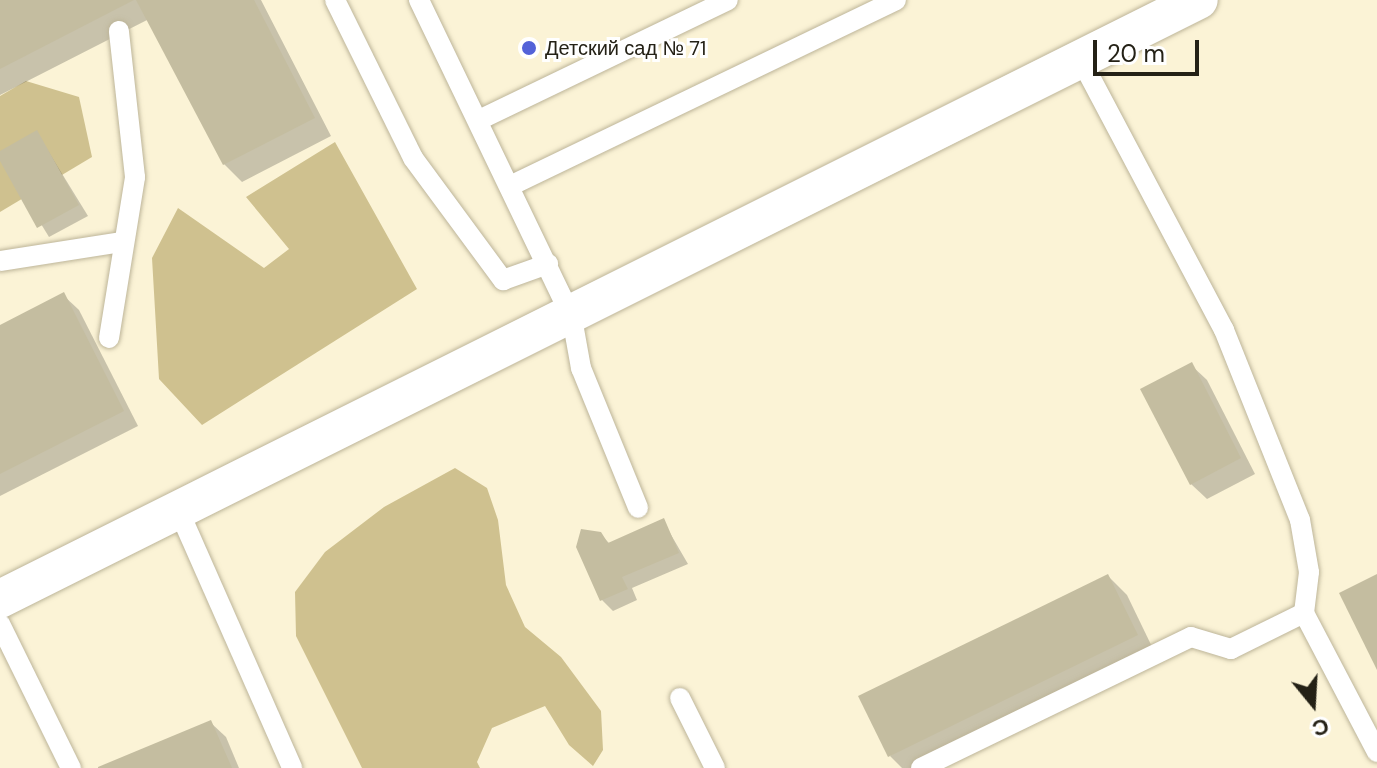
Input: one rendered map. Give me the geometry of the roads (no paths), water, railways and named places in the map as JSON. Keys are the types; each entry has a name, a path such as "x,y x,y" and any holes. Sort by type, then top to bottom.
{"street":[{"path":"0,599 572,318 1199,0"}],"lane":[{"path":"335,0 413,158 503,280 548,264"},
{"path":"419,0 512,185 572,318 581,368 638,508"},
{"path":"479,120 728,0"},
{"path":"512,185 896,0"},
{"path":"109,338 121,242 135,177 119,31"},
{"path":"1080,58 1224,330 1300,520 1309,572 1304,613 1377,752"},
{"path":"0,261 121,242"},
{"path":"178,509 292,768"},
{"path":"921,768 1191,637 1231,649 1304,613"},
{"path":"0,624 71,768"},
{"path":"680,698 715,768"}],"place":[{"name":"Детский сад № 71","path":"529,48"}]}
